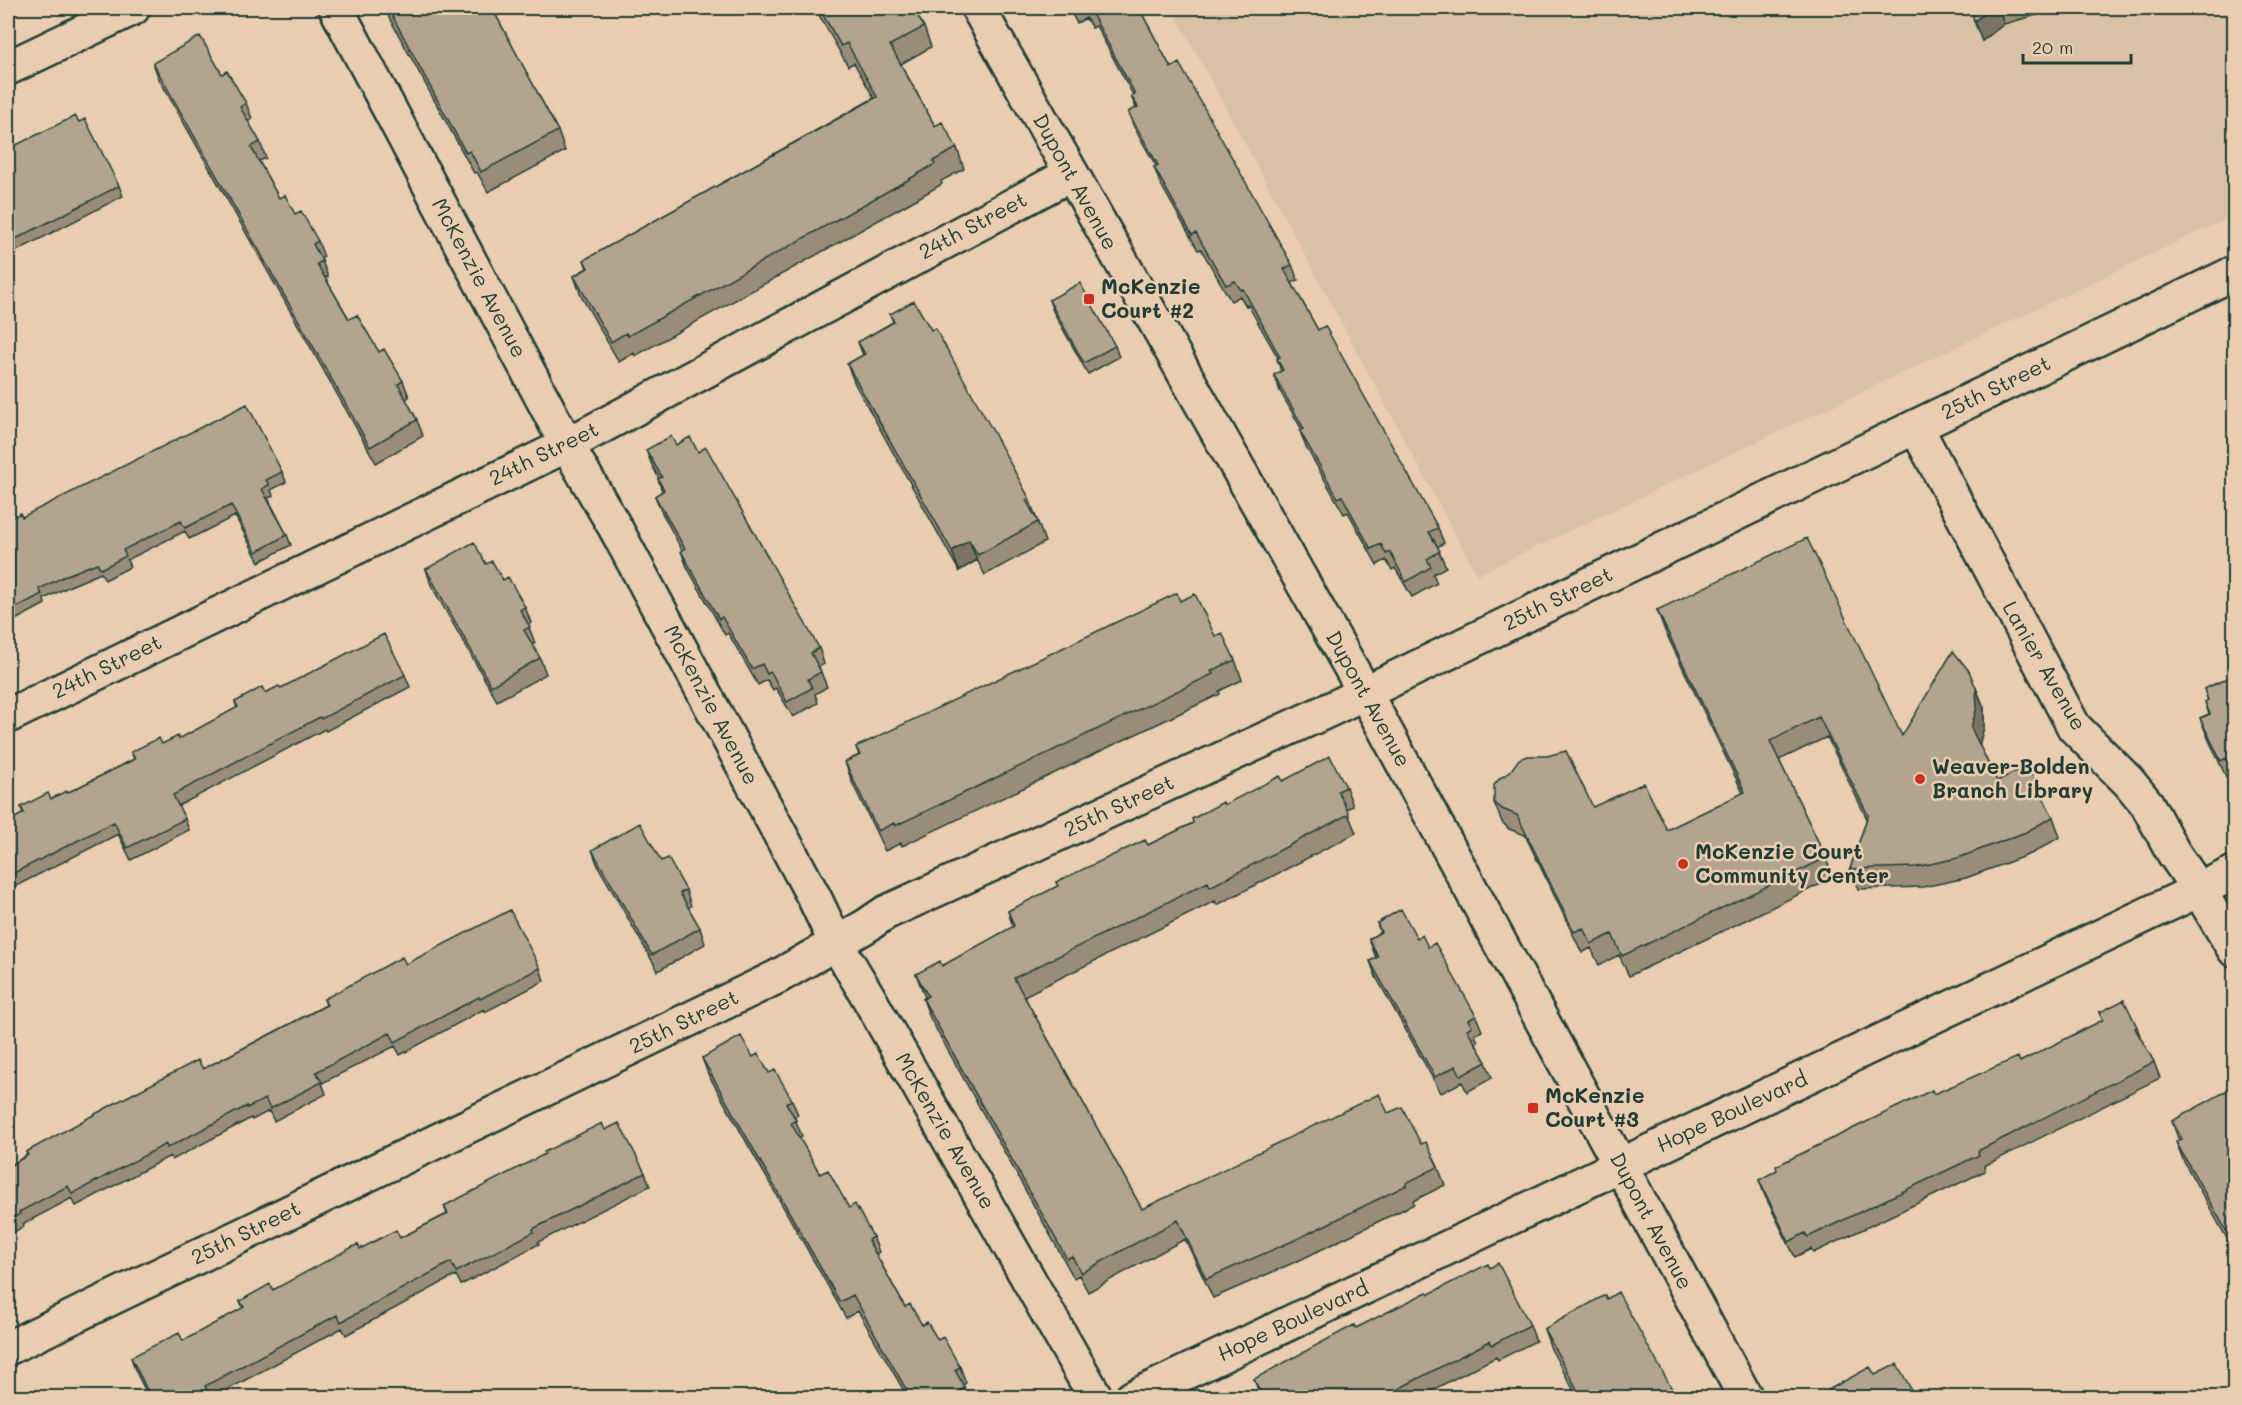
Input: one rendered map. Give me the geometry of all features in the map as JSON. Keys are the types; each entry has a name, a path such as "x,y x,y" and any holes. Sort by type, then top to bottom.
{"street":[{"path":"8,68 133,8"},
{"name":"McKenzie Avenue","path":"336,8 567,445 622,539 815,899 836,943 1096,1398"},
{"name":"Dupont Avenue","path":"978,8 1365,693 1746,1398"},
{"name":"24th Street","path":"8,716 567,445 1071,174"},
{"name":"25th Street","path":"8,1348 777,976 885,913 1365,693 2235,273"},
{"name":"Lanier Avenue","path":"1916,427 2074,727 2128,781 2147,804 2172,852 2199,890 2235,949"},
{"name":"Hope Boulevard","path":"1132,1398 2235,873"}],"shaded area":[{"path":"1172,8 2234,8 2234,215 1477,575"}],"building":[{"path":"388,8 492,8 558,131 481,172 470,151 466,153"},
{"path":"819,8 913,8 924,27 890,45 935,126 942,122 957,148 933,161 935,164 906,181 628,336 626,333 611,342 574,276 588,268 584,260 877,97 847,43 841,46"},
{"path":"1083,8 1139,8 1171,68 1179,63 1292,265 1284,269 1318,330 1325,326 1438,528 1429,532 1440,551 1427,559 1431,567 1406,582 1390,552 1386,554 1381,544 1371,549 1342,496 1338,498 1300,431 1304,429 1274,375 1283,370 1277,359 1280,357 1243,289 1241,290 1235,281 1226,285 1196,233 1192,235 1154,167 1158,165 1128,112 1138,107 1131,96 1135,94 1090,10 1086,12"},
{"path":"1971,8 1992,8 1974,21"},
{"path":"200,36 222,74 227,71 246,103 240,107 260,142 251,147 279,198 285,195 295,214 301,211 318,241 313,244 322,261 317,264 349,319 357,315 379,352 384,349 403,381 398,384 417,420 370,447 153,63"},
{"path":"75,116 79,122 85,119 119,186 8,243 8,149"},
{"path":"1080,283 1115,346 1084,363 1049,300"},
{"path":"914,301 931,330 935,328 994,433 1029,498 1026,500 1038,522 978,555 969,540 952,551 847,364 865,354 858,342 894,322 890,314"},
{"path":"247,404 282,472 266,480 269,485 262,489 287,535 256,552 231,505 185,528 181,521 123,550 126,556 101,569 97,563 67,575 39,589 42,594 8,612 8,520 20,513 22,517"},
{"path":"671,436 676,445 690,437 698,452 706,447 819,648 811,653 821,672 808,679 812,688 787,702 771,672 767,674 762,664 752,669 722,617 719,619 681,551 685,549 655,496 664,490 658,479 662,477 646,450"},
{"path":"1807,538 1902,736 1953,651 1969,671 1976,688 1977,707 1971,728 1997,781 2027,766 2053,817 2026,832 1958,858 1916,867 1850,869 1868,815 1819,717 1770,741 1826,858 1622,956 1612,934 1591,944 1583,928 1574,932 1517,815 1502,809 1494,802 1494,785 1509,773 1519,759 1566,751 1593,807 1644,783 1667,830 1745,792 1657,610"},
{"path":"474,542 486,564 492,561 503,580 508,577 525,607 520,610 530,627 524,630 540,658 491,686 426,569"},
{"path":"1177,593 1180,601 1195,594 1215,636 1222,633 1235,660 1211,671 1213,674 895,826 894,823 878,831 845,762 860,755 856,747"},
{"path":"384,634 405,675 173,795 185,819 127,848 114,822 8,876 8,822 24,813 21,807 48,793 51,799 66,791 67,793 135,759 131,752 159,738 162,744 178,736 179,739 238,707 235,702 262,687 265,693 279,686 281,688"},
{"path":"2235,675 2235,769 2232,770 2226,758 2221,761 2200,718 2210,714 2205,702 2208,700 2204,689"},
{"path":"1330,756 1346,787 1338,791 1349,814 1210,887 1208,882 1014,978 1142,1209 1379,1094 1388,1113 1402,1107 1421,1144 1426,1142 1438,1167 1406,1183 1407,1185 1295,1240 1206,1279 1178,1220 1081,1273 1072,1256 1067,1259 923,999 928,996 916,974 940,961 942,966 1014,926 1008,911 1058,886 1056,882 1145,840 1148,845 1193,823 1192,819 1223,802 1224,805 1280,776 1283,781"},
{"path":"640,823 661,861 668,858 686,890 680,893 700,928 652,955 592,850"},
{"path":"1401,909 1417,938 1422,935 1428,947 1435,943 1476,1016 1468,1020 1472,1026 1467,1029 1486,1062 1461,1076 1456,1066 1435,1077 1370,961 1378,957 1369,939 1381,932 1377,923"},
{"path":"510,910 540,968 480,999 479,997 395,1042 390,1033 316,1072 322,1082 270,1109 265,1099 247,1108 247,1106 167,1148 166,1144 72,1194 68,1186 19,1212 20,1214 8,1221 8,1167 28,1155 26,1152 198,1060 203,1069 327,1005 324,999 402,957 406,964"},
{"path":"2124,1000 2137,1027 2135,1028 2154,1062 1978,1151 1979,1155 1808,1237 1805,1233 1789,1242 1759,1180 1777,1170 1776,1166 1932,1090 1934,1094 2018,1057 2020,1062 2103,1020 2100,1012"},
{"path":"741,1036 753,1057 758,1054 769,1073 775,1070 792,1100 786,1103 796,1120 791,1123 820,1174 828,1170 849,1208 855,1204 873,1237 868,1240 905,1307 910,1304 922,1325 927,1322 938,1340 943,1337 960,1367 955,1370 965,1388 960,1390 964,1398 911,1398 853,1295 840,1302 702,1058"},
{"path":"2230,1089 2235,1098 2235,1246 2176,1142 2182,1139 2172,1121"},
{"path":"602,1123 605,1130 619,1123 645,1173 533,1229 534,1232 456,1272 451,1262 341,1322 337,1315 205,1386 211,1398 151,1398 131,1357 179,1333 183,1341 244,1307 240,1301 270,1284 273,1290 358,1244 360,1249 396,1230 400,1238 448,1214 444,1206"},
{"path":"1498,1263 1530,1325 1492,1345 1490,1341 1381,1398 1263,1398 1254,1379 1354,1325 1356,1328 1488,1264 1490,1268"},
{"path":"1618,1292 1677,1398 1582,1398 1544,1329 1605,1295 1607,1299"},
{"path":"1897,1364 1916,1398 1824,1398 1830,1394 1828,1390 1870,1367 1875,1375"}],"place":[{"name":"McKenzie Court #2","path":"1089,299"},
{"name":"Weaver-Bolden Branch Library","path":"1920,779"},
{"name":"McKenzie Court Community Center","path":"1683,864"},
{"name":"McKenzie Court #3","path":"1533,1108"}]}
